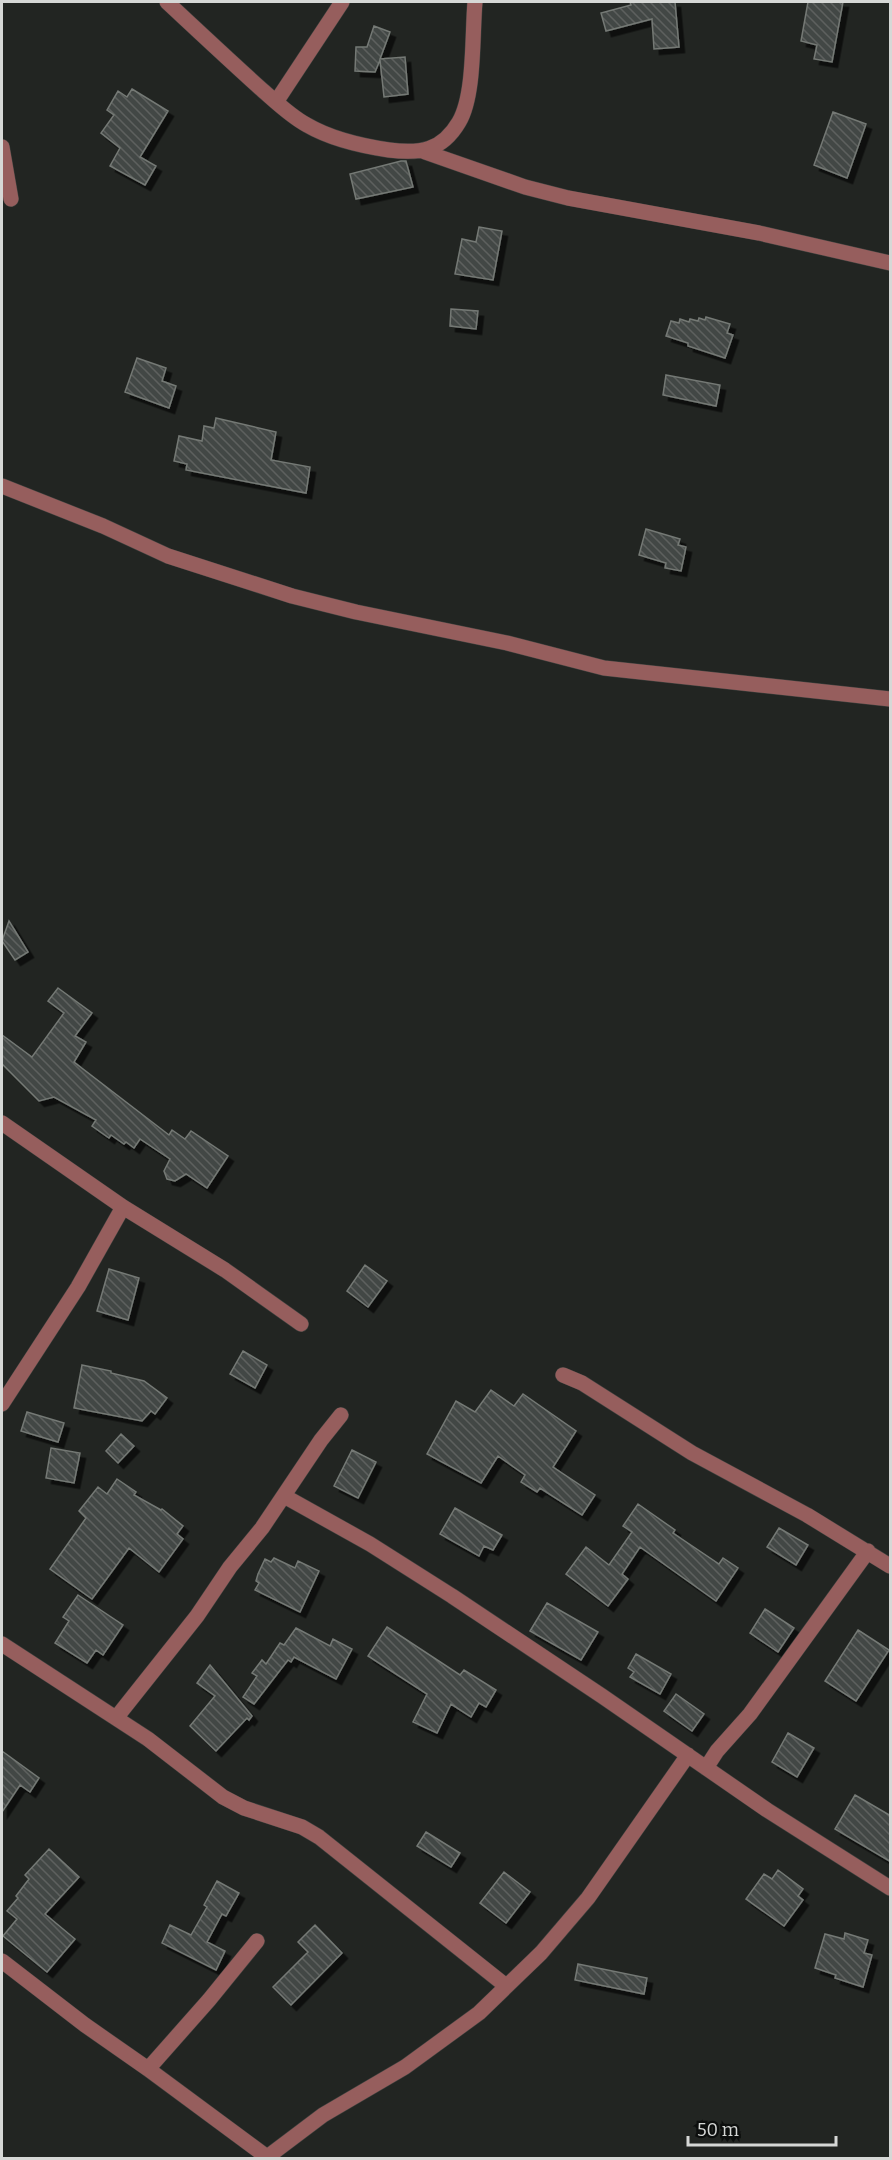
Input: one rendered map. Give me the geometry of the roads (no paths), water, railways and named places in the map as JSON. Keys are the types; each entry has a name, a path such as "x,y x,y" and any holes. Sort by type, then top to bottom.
{"street":[{"path":"167,2 276,102 307,125 336,137 371,147 424,152 525,187 568,198 759,233 891,263"},
{"path":"276,102 342,2"},
{"path":"424,152 442,143 459,122 468,97 475,2"},
{"path":"2,147 11,199"},
{"path":"2,486 103,526 168,556 292,596 356,612 507,643 604,668 891,699"},
{"path":"2,1124 123,1207 225,1270 301,1324"},
{"path":"2,1404 78,1287 123,1207"},
{"path":"563,1375 582,1383 693,1453 807,1515 891,1566"},
{"path":"116,1718 197,1616 230,1568 262,1528 321,1440 342,1415"},
{"path":"284,1496 379,1550 602,1696 792,1827 891,1888"},
{"path":"706,1768 717,1751 757,1704 868,1551"},
{"path":"2,1644 148,1739 222,1797 243,1808 302,1827 319,1837 506,1986"},
{"path":"2,1961 85,2025 267,2158 323,2115 415,2060 479,2013 541,1953 588,1898 687,1755"},
{"path":"148,2069 257,1941"}]}
